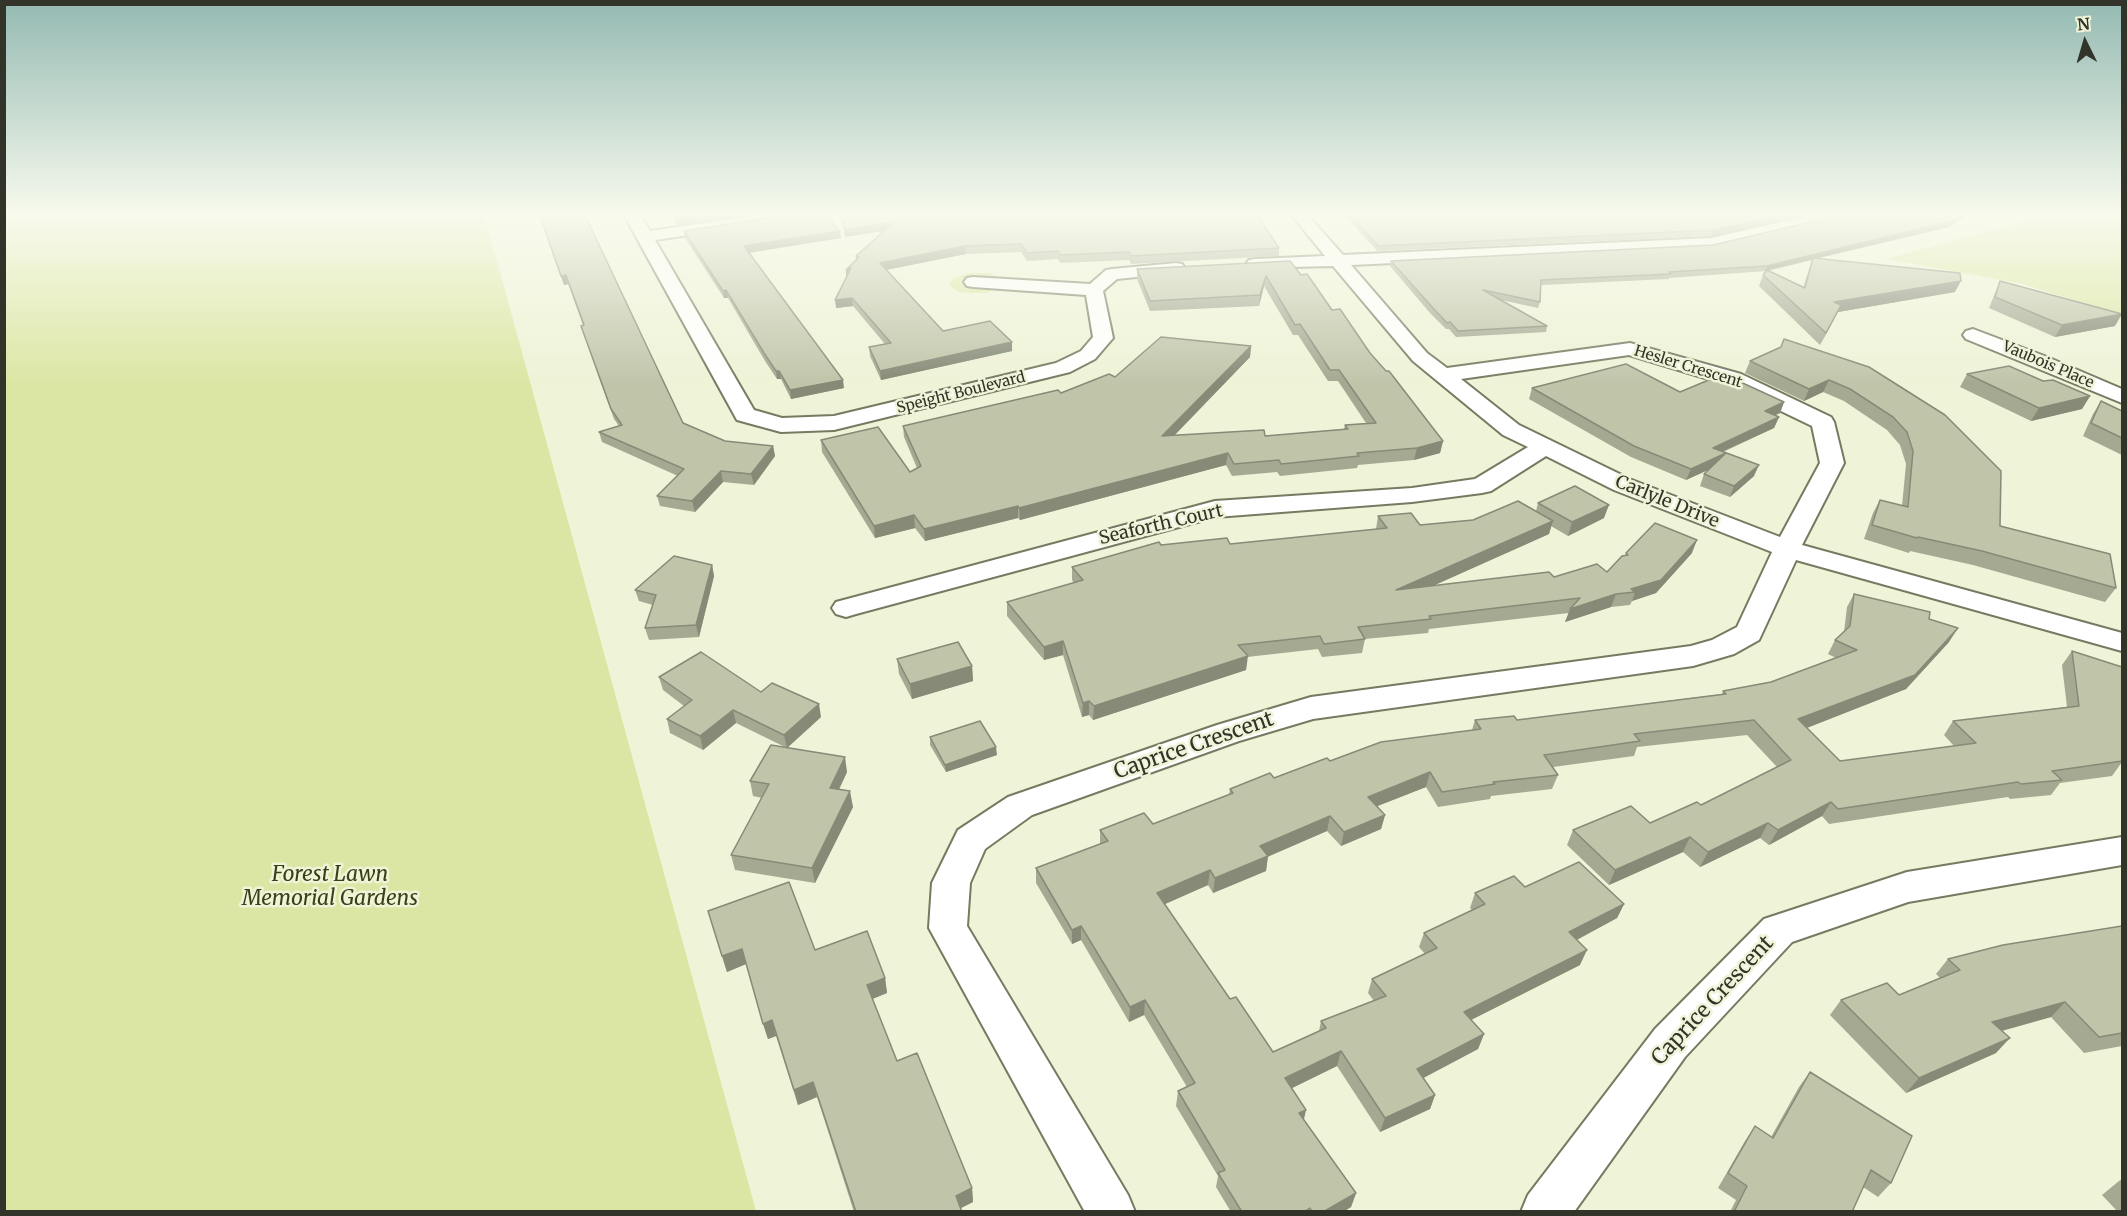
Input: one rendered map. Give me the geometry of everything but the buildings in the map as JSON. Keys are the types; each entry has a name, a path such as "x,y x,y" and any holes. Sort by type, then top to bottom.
{"street":[{"name":"Speight Boulevard","path":"663,270 745,415 781,425 834,423 1063,368 1088,355 1103,338 1094,290"},
{"path":"973,282 1094,290 1112,274 1152,270"},
{"name":"Carlyle Drive","path":"1344,270 1420,357 1510,430 1623,485 1787,549 2122,642"},
{"name":"Vaubois Place","path":"1973,335 2122,397"},
{"name":"Hesler Crescent","path":"1443,375 1630,349 1733,379 1823,422 1832,463 1787,549"},
{"name":"Seaforth Court","path":"846,609 1215,509 1412,495 1482,486 1545,447"},
{"name":"Caprice Crescent","path":"1111,1212 948,928 951,883 971,840 1020,806 1228,733 1311,708 1693,657 1723,647 1749,633 1787,549"},
{"name":"Caprice Crescent","path":"1545,1212 1670,1042 1778,930 1907,887 2122,851"}],"green space":[{"name":"Forest Lawn Memorial Gardens","path":"5,270 499,270 756,1211 5,1211"},
{"path":"1945,270 2122,270 2122,318 2095,307 2023,284"},
{"path":"969,273 990,273 1000,278 1002,286 986,293 972,293 959,292 949,285 954,278"}]}
